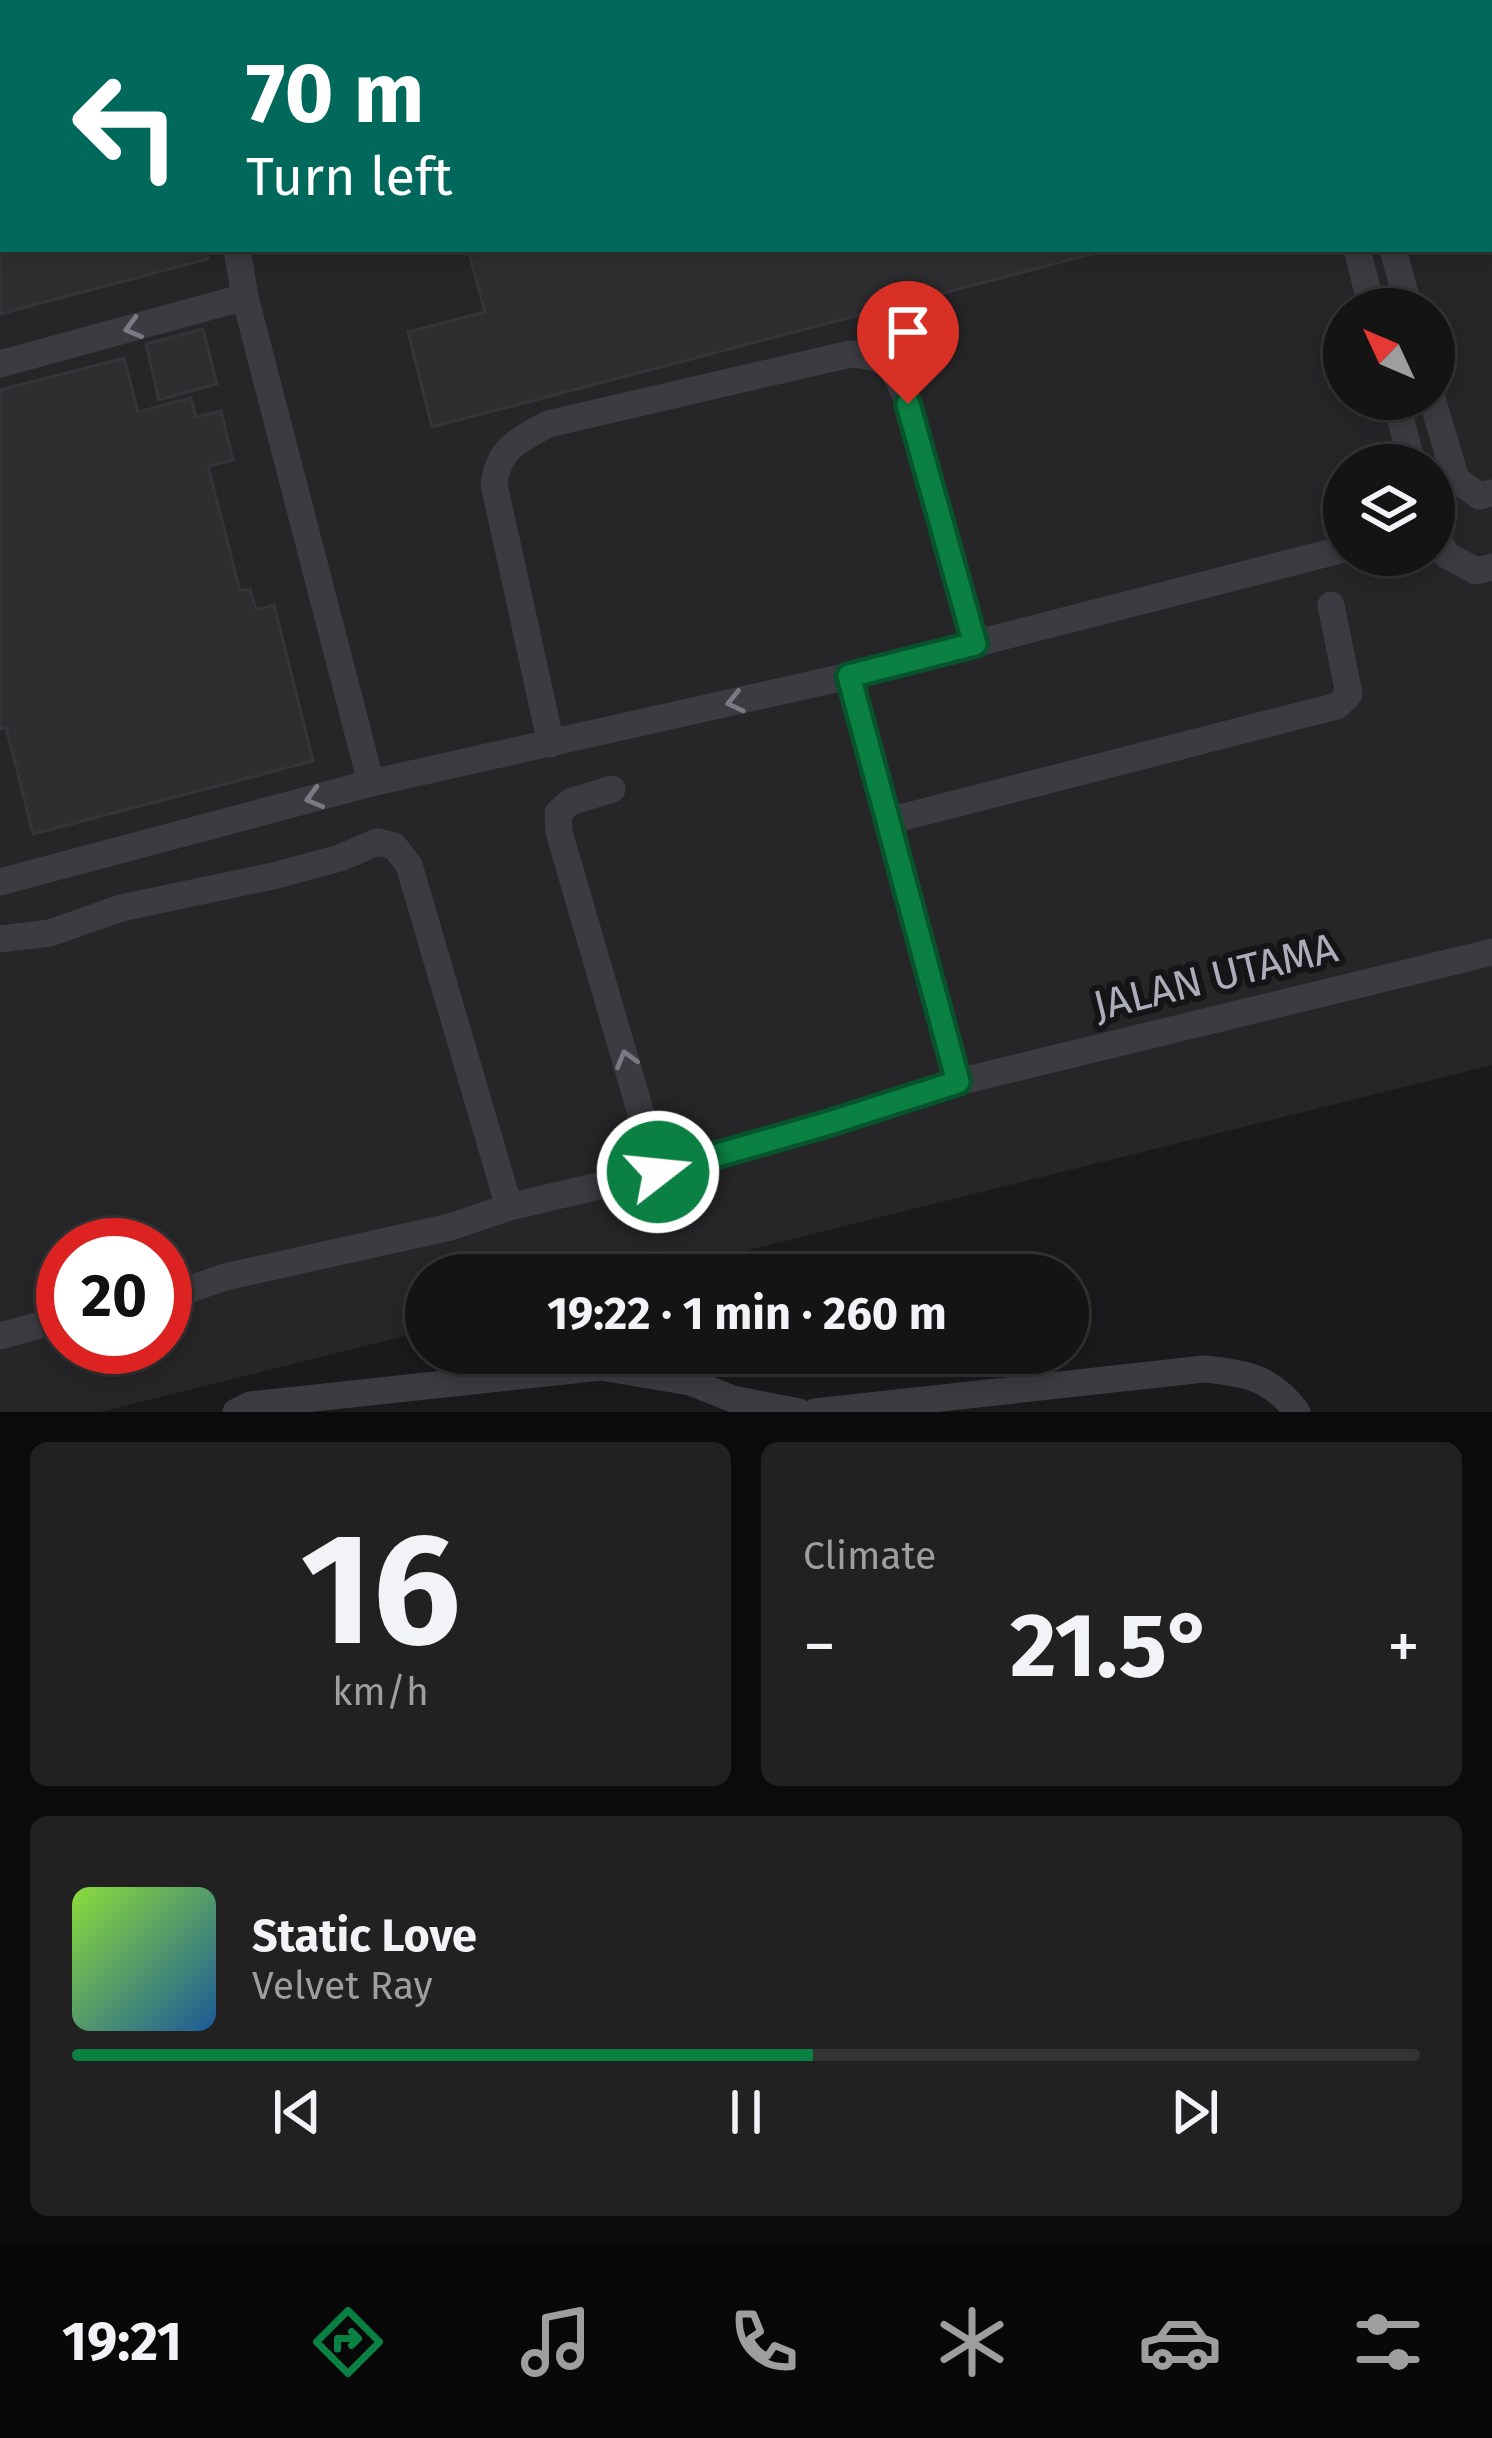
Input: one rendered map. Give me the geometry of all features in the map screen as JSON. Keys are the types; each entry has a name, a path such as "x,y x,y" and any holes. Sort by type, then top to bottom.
{"lane":[{"path":"238,252 370,783"},
{"path":"1358,252 1367,288"},
{"path":"1394,252 1403,288"},
{"path":"0,364 245,296"},
{"path":"551,744 494,484 496,465 509,446 548,424 850,354 877,356 898,374 975,644"},
{"path":"1438,420 1456,479 1479,496 1492,493"},
{"path":"0,882 370,783 849,676 1323,554"},
{"path":"1455,560 1476,571 1492,567"},
{"path":"888,821 1337,706 1349,694 1331,605"},
{"path":"849,676 958,1082"},
{"path":"612,788 570,802 558,813 559,832 658,1172"},
{"path":"0,939 50,933 121,908 340,858 377,842 394,846 409,865 509,1207"},
{"name":"JALAN UTAMA","path":"192,1289 658,1172 958,1082 1492,952"},
{"path":"0,1336 36,1326"},
{"path":"236,1412 250,1405 601,1367 690,1382 733,1399 800,1412"},
{"path":"815,1412 1204,1369 1241,1372 1274,1386 1297,1412"}],"shaded area":[{"path":"0,252 1492,252 1492,1065 733,1254 405,1254 405,1336 100,1412 0,1412"}],"building":[{"path":"0,252 207,252 208,259 0,314"},
{"path":"469,252 1100,252 432,427 408,332 485,312"},
{"path":"203,329 217,384 159,400 146,344"},
{"path":"124,358 138,412 191,398 196,417 221,411 233,460 208,466 240,591 250,589 256,610 274,605 313,761 33,834 6,727 0,729 0,390"}],"route":[{"path":"658,1172 958,1082 849,676 975,644 908,404"}]}
